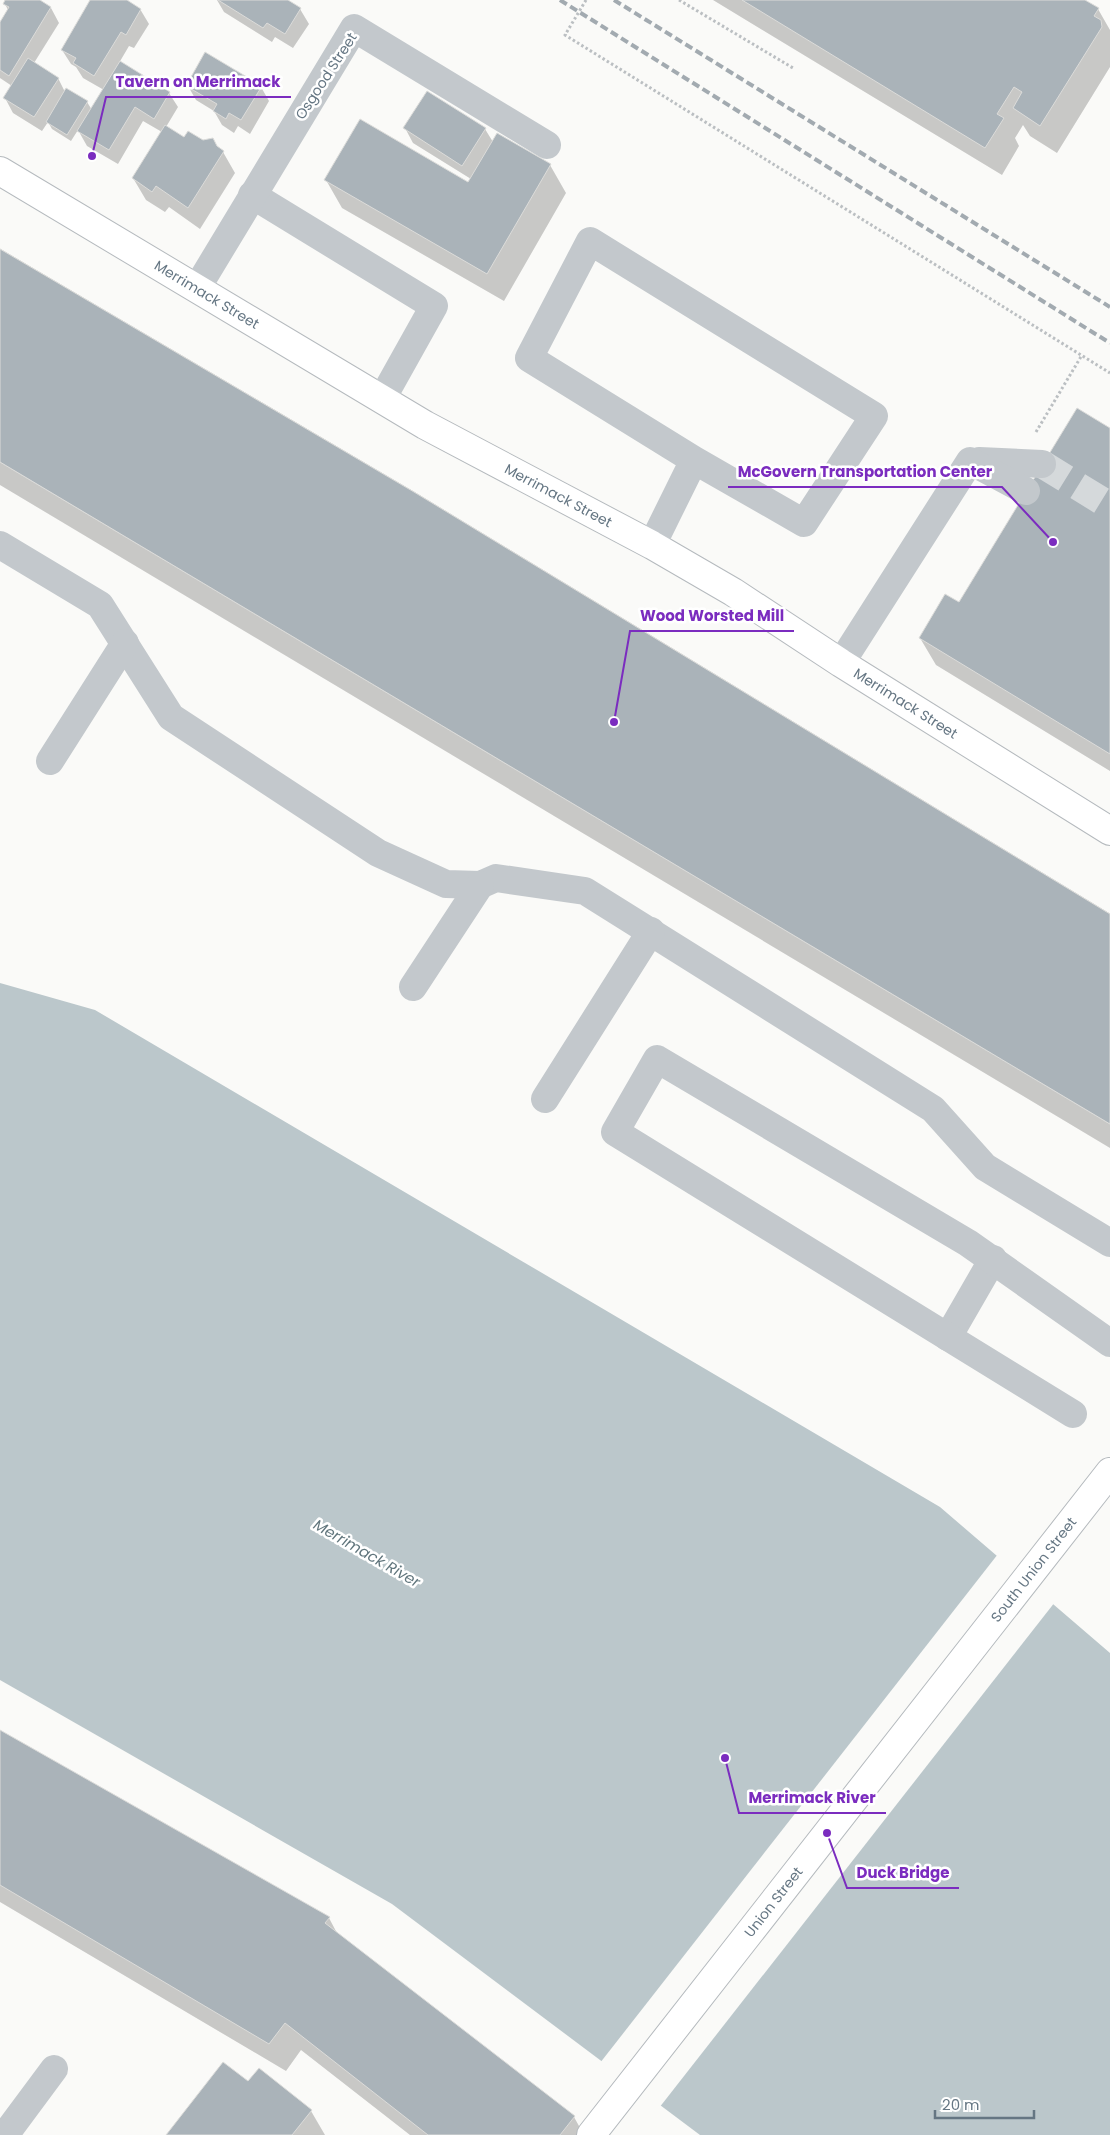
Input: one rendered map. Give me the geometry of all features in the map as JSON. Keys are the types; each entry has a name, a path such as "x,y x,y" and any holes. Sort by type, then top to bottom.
{"main road":[{"name":"Merrimack Street","path":"0,171 425,425 652,545 733,592 841,663 1110,831"},
{"name":"South Union Street","path":"957,1668 1106,1476"},
{"name":"Union Street","path":"591,2135 957,1668"}],"street":[{"name":"Osgood Street","path":"197,288 354,28 547,145"},
{"path":"252,195 434,306 382,399"},
{"path":"590,241 874,416 804,523 694,460 529,358 590,241"},
{"path":"652,545 694,460"},
{"path":"970,461 1042,464"},
{"path":"970,461 1026,491"},
{"path":"841,663 970,461"},
{"path":"0,545 100,605 172,717 378,853 446,884 480,885 496,878 585,891 933,1110 985,1167 1110,1243"},
{"path":"50,761 125,643"},
{"path":"413,987 480,885"},
{"path":"545,1099 651,931"},
{"path":"1073,1414 615,1132 657,1059 960,1238 1110,1343"},
{"path":"948,1337 993,1260"},
{"path":"5,2135 54,2069"}],"path":[{"path":"586,0 565,35 1110,373"},
{"path":"680,0 793,68"},
{"path":"1033,437 1082,355"}],"water":[{"path":"0,983 95,1010 940,1507 1110,1653 1110,2135 700,2135 392,1904 0,1680"}],"pier":[{"path":"998,1554 1055,1602 659,2108 600,2063"}],"building":[{"path":"5,0 40,0 51,7 9,76 0,70 0,22 9,7 3,4"},
{"path":"90,0 127,0 141,9 126,35 121,32 94,76 73,63 76,58 61,50"},
{"path":"218,0 288,0 301,8 285,34 267,23 263,28"},
{"path":"742,0 1085,0 1099,8 1094,16 1101,20 1102,27 1040,126 1013,108 1022,92 1014,87 997,114 1004,118 985,148"},
{"path":"205,52 262,86 241,120 229,113 226,119 213,111 217,104 186,86"},
{"path":"28,58 59,78 34,117 3,98"},
{"path":"120,61 170,92 154,119 135,107 109,150 77,131"},
{"path":"66,88 88,101 67,135 46,122"},
{"path":"427,91 486,128 462,166 403,128"},
{"path":"360,119 468,182 497,133 551,164 487,274 324,180"},
{"path":"165,125 184,137 188,131 203,140 213,138 217,146 224,151 188,208 156,186 152,192 132,178"},
{"path":"0,249 414,492 1110,914 1110,1124 0,462"},
{"path":"0,249 414,492 1110,914 1110,1124 0,462"},
{"path":"1077,408 1110,428 1110,754 919,638 945,594 959,602"},
{"path":"0,1730 330,1917 325,1923 575,2116 560,2135 428,2135 285,2023 269,2044 0,1885"},
{"path":"223,2062 248,2081 259,2068 312,2110 292,2135 166,2135"}],"tunnel":[{"path":"1042,464 1110,506"}],"railway":[{"path":"560,0 1110,343"},
{"path":"614,0 1110,307"}],"place":[{"name":"Tavern on Merrimack","path":"92,156"},
{"name":"McGovern Transportation Center","path":"1053,542"},
{"name":"Wood Worsted Mill","path":"614,722"},
{"name":"Merrimack River","path":"725,1758"},
{"name":"Duck Bridge","path":"827,1833"}]}
